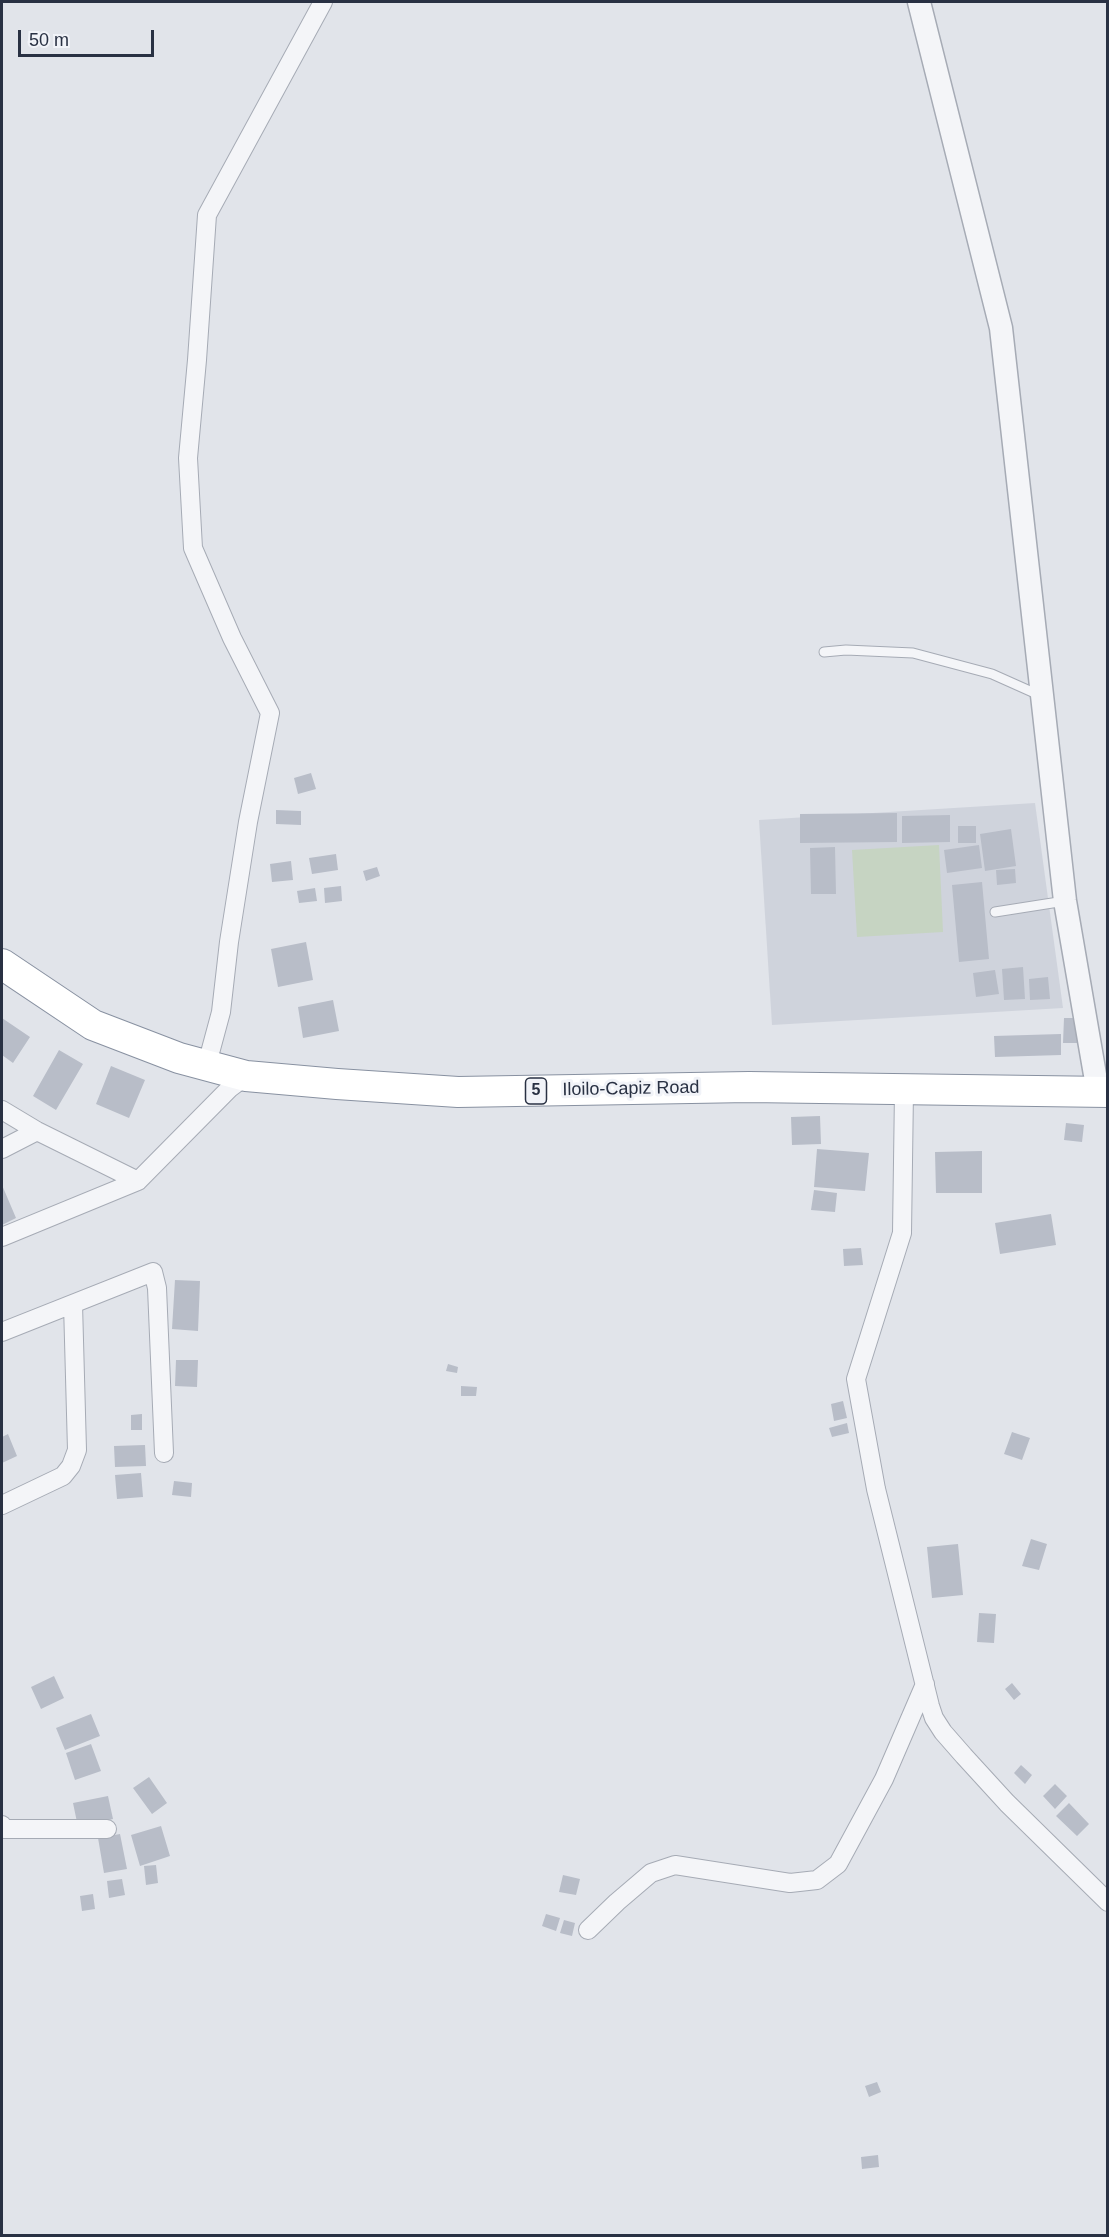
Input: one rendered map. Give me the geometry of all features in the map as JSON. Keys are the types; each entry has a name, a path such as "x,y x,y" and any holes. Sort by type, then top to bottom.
{"highway":[{"name":"Iloilo-Capiz Road","path":"2,964 93,1025 179,1058 246,1076 458,1092 749,1087 904,1091 1103,1092"}],"street":[{"path":"207,1064 220,1012 248,822 270,713 232,639 193,548 188,458 207,215 323,2"},
{"path":"919,2 1001,328 1065,901 1103,1092"},
{"path":"2,1236 138,1181 231,1088 246,1076"},
{"path":"904,1091 902,1233 856,1379 876,1489 934,1718 943,1732 1007,1803 1107,1902"},
{"path":"2,1110 38,1131 138,1181"},
{"path":"2,1149 38,1131"},
{"path":"2,1332 153,1272 158,1288 164,1453"},
{"path":"2,1505 63,1476 71,1466 77,1450 73,1304"},
{"path":"588,1930 651,1873 675,1865 790,1883 817,1880 838,1864 884,1779 925,1684"},
{"path":"2,1825 4,1829 107,1829"}],"lane":[{"path":"824,652 846,650 913,653 992,674 1042,696"},
{"path":"995,912 1065,901"}],"shaded area":[{"path":"1035,803 1063,1008 772,1025 759,820"}],"green space":[{"path":"939,845 943,932 857,937 852,850"}],"building":[{"path":"311,773 316,789 298,794 294,778"},
{"path":"276,810 301,811 301,825 276,824"},
{"path":"897,813 897,842 800,843 800,814"},
{"path":"950,815 950,842 902,843 902,816"},
{"path":"958,826 976,826 976,843 958,843"},
{"path":"1011,829 1016,866 985,871 980,834"},
{"path":"979,845 982,868 947,873 944,850"},
{"path":"835,847 836,894 811,894 810,848"},
{"path":"336,854 338,870 312,874 309,858"},
{"path":"291,861 293,880 272,882 270,864"},
{"path":"377,867 380,876 366,881 363,871"},
{"path":"1015,869 1016,883 997,885 996,870"},
{"path":"982,882 989,959 959,962 952,885"},
{"path":"341,886 342,901 325,903 324,888"},
{"path":"315,888 317,901 299,903 297,891"},
{"path":"306,942 313,980 278,987 271,949"},
{"path":"1023,967 1025,999 1004,1000 1002,969"},
{"path":"995,970 999,994 976,997 973,973"},
{"path":"1048,977 1050,999 1030,1000 1029,979"},
{"path":"333,1000 339,1031 303,1038 298,1007"},
{"path":"2,1018 30,1037 13,1063 2,1055"},
{"path":"1064,1018 1079,1018 1077,1043 1063,1043"},
{"path":"1061,1034 1061,1055 995,1057 994,1036"},
{"path":"59,1050 83,1064 56,1110 33,1096"},
{"path":"111,1066 145,1080 129,1118 96,1104"},
{"path":"820,1116 821,1144 792,1145 791,1117"},
{"path":"1066,1123 1084,1125 1082,1142 1064,1140"},
{"path":"817,1149 869,1153 865,1191 814,1187"},
{"path":"982,1151 982,1193 936,1193 935,1152"},
{"path":"2,1185 16,1218 2,1225"},
{"path":"814,1190 837,1193 835,1212 811,1210"},
{"path":"1051,1214 1056,1245 1000,1254 995,1223"},
{"path":"861,1248 863,1265 844,1266 843,1249"},
{"path":"175,1280 200,1281 198,1331 172,1329"},
{"path":"176,1360 198,1360 197,1387 175,1386"},
{"path":"448,1364 458,1367 457,1373 446,1371"},
{"path":"461,1386 477,1387 476,1396 461,1396"},
{"path":"843,1401 847,1418 834,1421 831,1404"},
{"path":"142,1414 142,1430 131,1430 131,1415"},
{"path":"847,1423 849,1433 832,1437 829,1428"},
{"path":"1012,1432 1030,1438 1022,1460 1004,1454"},
{"path":"8,1434 17,1456 2,1463 2,1437"},
{"path":"145,1445 146,1466 115,1467 114,1446"},
{"path":"141,1473 143,1497 117,1499 115,1475"},
{"path":"174,1481 192,1483 191,1497 172,1495"},
{"path":"1031,1539 1047,1544 1039,1570 1022,1566"},
{"path":"958,1544 963,1595 932,1598 927,1547"},
{"path":"979,1613 996,1614 994,1643 977,1642"},
{"path":"54,1676 64,1698 41,1709 31,1687"},
{"path":"1012,1683 1021,1694 1014,1700 1005,1689"},
{"path":"91,1714 100,1736 65,1750 56,1728"},
{"path":"91,1744 101,1771 75,1780 66,1753"},
{"path":"1021,1765 1032,1775 1025,1784 1014,1773"},
{"path":"149,1777 167,1803 152,1814 133,1788"},
{"path":"1055,1784 1067,1796 1055,1809 1043,1796"},
{"path":"108,1796 113,1819 78,1827 73,1803"},
{"path":"1069,1803 1089,1824 1077,1836 1056,1816"},
{"path":"161,1826 170,1856 140,1866 131,1835"},
{"path":"120,1834 127,1869 104,1873 98,1838"},
{"path":"156,1865 158,1883 146,1885 144,1866"},
{"path":"563,1875 580,1879 576,1895 559,1892"},
{"path":"122,1879 125,1895 109,1898 107,1881"},
{"path":"93,1894 95,1909 82,1911 80,1896"},
{"path":"546,1914 560,1918 556,1931 542,1926"},
{"path":"564,1920 575,1923 572,1936 560,1933"},
{"path":"877,2082 881,2092 869,2097 865,2086"},
{"path":"878,2155 879,2167 862,2169 861,2157"}]}
